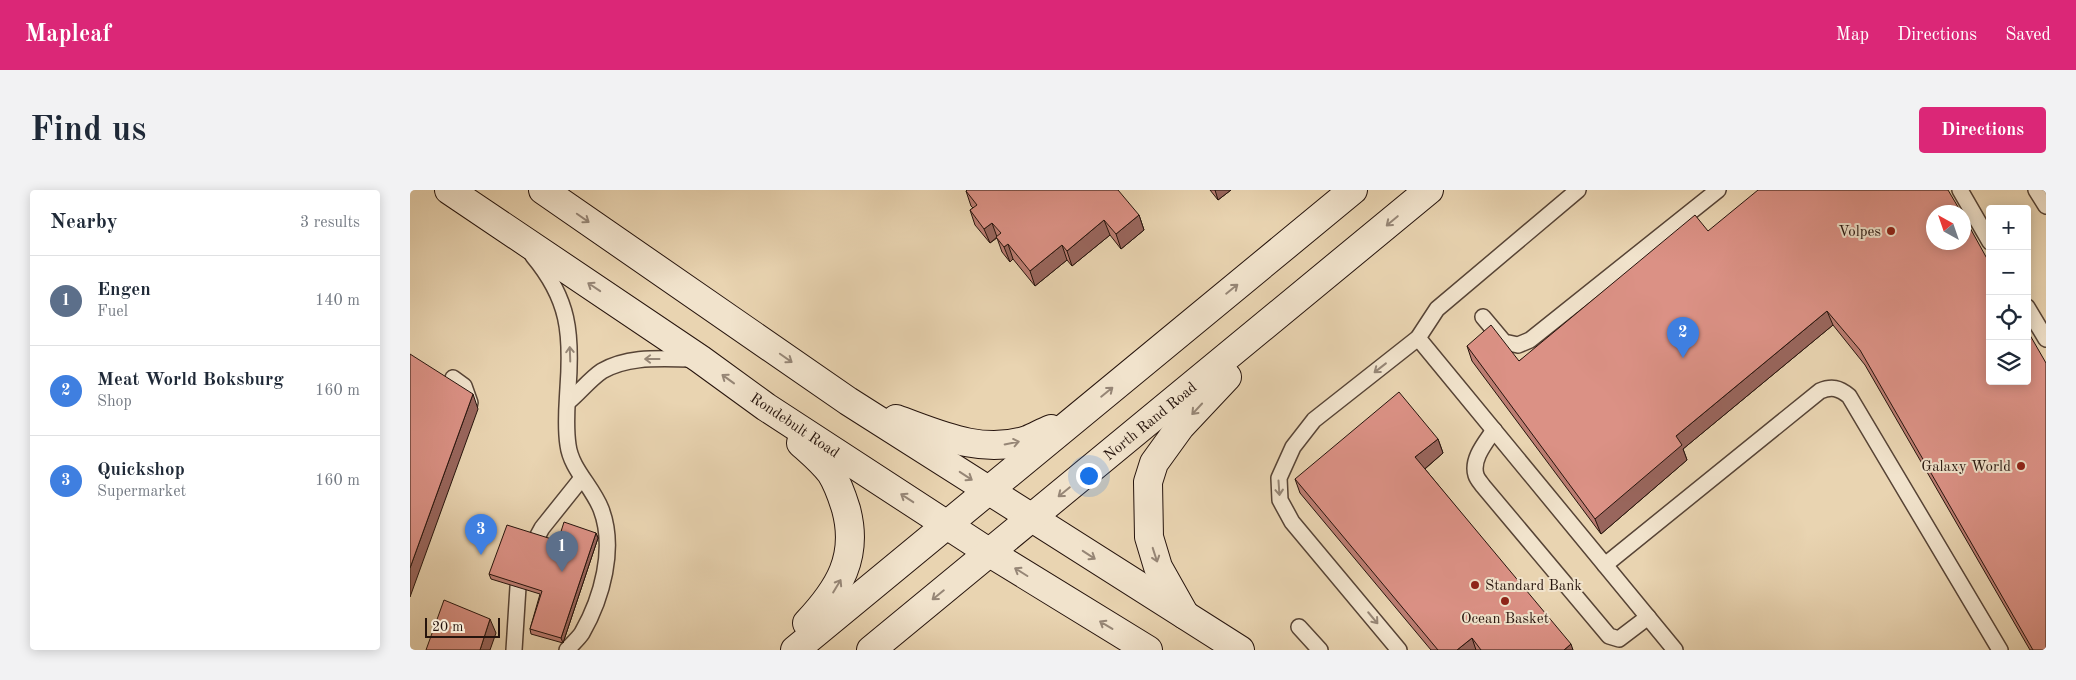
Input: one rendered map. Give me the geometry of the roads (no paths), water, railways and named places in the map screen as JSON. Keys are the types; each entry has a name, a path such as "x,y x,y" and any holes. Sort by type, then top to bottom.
{"main road":[{"name":"Rondebult Road","path":"449,190 700,359 766,407 990,553 1148,650"},
{"path":"543,190 848,401 1240,650"},
{"path":"795,650 1353,190"},
{"name":"North Rand Road","path":"870,650 1274,320 1429,190"},
{"path":"1186,617 1158,567 1149,537 1148,482 1154,463 1180,427 1243,361 1274,320"},
{"path":"848,401 965,443 1001,445 1026,440 1077,416"},
{"path":"766,407 830,473 841,493 849,529 850,548 841,578 828,602 782,650"}],"lane":[{"path":"1399,650 1292,522 1280,500 1279,478 1293,447 1314,420 1418,338 1437,309 1578,190"},
{"path":"1483,317 1504,342 1518,346 1530,340 1718,190"},
{"path":"1960,190 1986,235"},
{"path":"2036,190 2046,206"},
{"path":"514,233 543,268 563,304 569,328 570,351 568,402 565,420 568,448 582,478 601,508 608,545 603,584 581,634 567,650"},
{"path":"2031,314 2046,339"},
{"path":"1418,338 1675,650"},
{"path":"568,402 601,372 618,364 635,360 700,359"},
{"path":"453,378 464,386 470,403"},
{"path":"1605,565 1820,391 1830,387 1835,388 1849,396 2000,650"},
{"path":"1494,430 1480,449 1476,462 1476,475 1483,486 1609,636 1619,639 1648,617"},
{"path":"536,539 542,528 582,478"},
{"path":"514,650 518,587"},
{"path":"1299,627 1320,650"}],"place":[{"name":"Volpes","path":"1891,231"},
{"name":"Meat World Boksburg","path":"1683,358"},
{"name":"Galaxy World","path":"2021,466"},
{"name":"Quickshop","path":"481,555"},
{"name":"Engen","path":"562,572"},
{"name":"Standard Bank","path":"1475,585"},
{"name":"Ocean Basket","path":"1505,601"}]}
